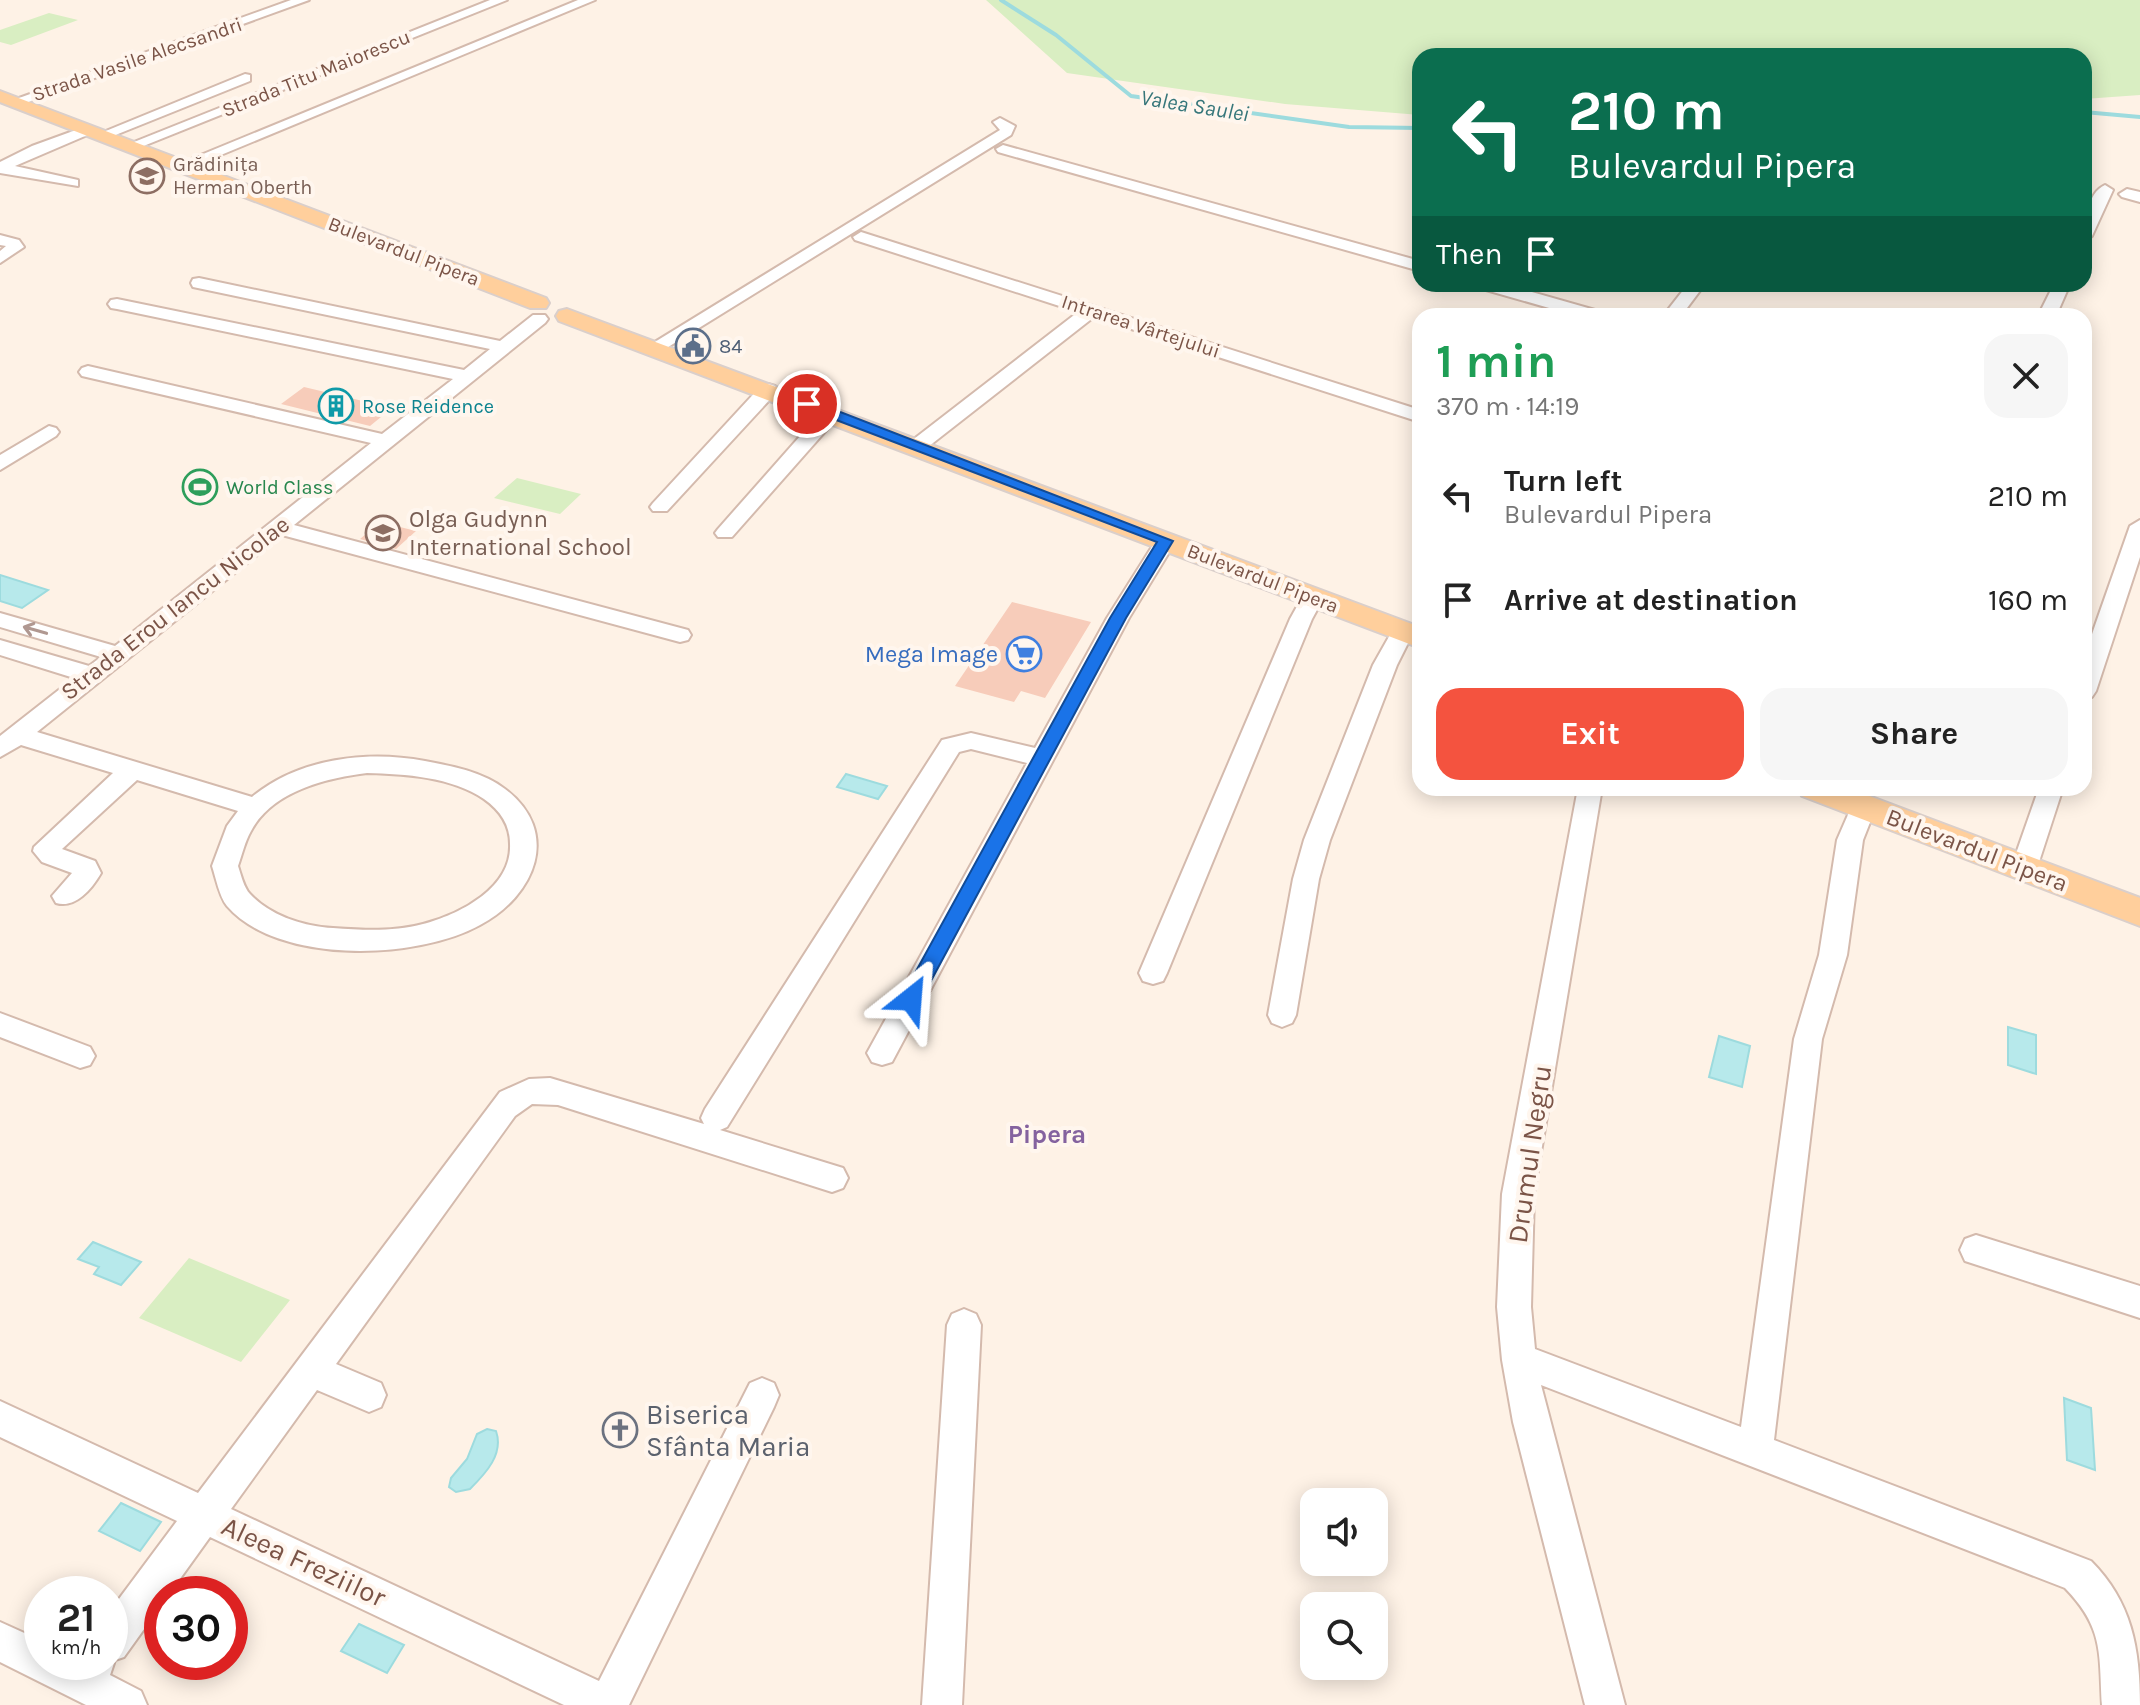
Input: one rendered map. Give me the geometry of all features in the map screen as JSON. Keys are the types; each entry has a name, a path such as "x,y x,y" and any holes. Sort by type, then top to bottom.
{"main road":[{"name":"Bulevardul Pipera","path":"8,99 182,166 538,311 553,320 567,316 1412,634"},
{"name":"Bulevardul Pipera","path":"1838,796 2140,912"}],"street":[{"name":"Strada Vasile Alecsandri","path":"8,99 303,0"},
{"name":"Strada Titu Maiorescu","path":"131,146 501,0"},
{"path":"182,166 589,0"},
{"path":"73,183 0,168 64,140 95,133 245,78"},
{"path":"654,348 1006,132 1008,126 1000,122"},
{"path":"1003,149 1412,264"},
{"path":"2092,218 2105,190"},
{"name":"Intrarea Vârtejului","path":"861,237 1412,413"},
{"path":"0,240 13,243 16,247 0,258"},
{"path":"199,283 504,347"},
{"path":"1513,292 1568,308"},
{"path":"1554,304 1565,292"},
{"path":"1678,308 1691,292"},
{"path":"117,304 467,376"},
{"path":"917,446 1092,310"},
{"name":"Strada Erou Iancu Nicolae","path":"8,742 504,347 538,311"},
{"path":"88,372 387,441"},
{"path":"660,507 768,390"},
{"path":"725,533 831,413"},
{"path":"0,464 49,432"},
{"path":"2092,667 2140,526"},
{"path":"278,527 680,635"},
{"path":"882,1053 1118,618 1165,541"},
{"path":"1153,973 1301,619 1313,597"},
{"path":"0,620 117,654"},
{"path":"1282,1015 1306,879 1317,840 1385,665 1412,634"},
{"path":"0,647 92,675"},
{"path":"716,1118 951,746 971,741 1041,758"},
{"path":"8,742 132,770 256,807 297,781 329,770 367,764 414,768 475,784 510,803 520,819 526,839 524,861 514,881 499,899 479,915 454,928 382,943 318,938 259,917 234,896 228,886 224,875 226,853 237,830 256,807"},
{"path":"65,896 88,873 86,868 51,855 46,851 47,847 132,770"},
{"name":"Drumul Negru","path":"1589,796 1518,1194 1514,1307 1519,1360 1531,1422 1605,1705"},
{"path":"2024,868 2048,796"},
{"path":"1755,1452 1808,1039 1833,955 1850,840 1863,807"},
{"path":"0,1025 80,1056"},
{"path":"128,1619 504,1107 527,1091 543,1089 558,1092 832,1178"},
{"path":"1976,1250 2140,1302"},
{"path":"942,1705 964,1325"},
{"path":"1519,1360 2078,1574 2099,1593 2113,1616 2122,1705"},
{"path":"310,1370 369,1395"},
{"path":"607,1705 762,1395"},
{"name":"Aleea Freziilor","path":"0,1419 607,1705"},
{"path":"0,1641 24,1653"},
{"path":"98,1680 127,1705"}],"green space":[{"path":"986,0 2140,0 2140,95 2092,98 2092,48 1412,48 1412,114 1285,104 1067,73"},
{"path":"49,13 78,20 11,45 0,42 0,30"},
{"path":"517,478 581,494 560,514 494,498"},
{"path":"189,1258 290,1300 241,1362 139,1318"}],"water":[{"path":"0,575 48,590 22,608 0,601"},
{"path":"846,774 887,786 878,799 837,787"},
{"path":"2008,1027 2036,1035 2036,1074 2008,1065"},
{"path":"1719,1036 1750,1046 1742,1087 1709,1077"},
{"path":"93,1242 141,1262 121,1285 94,1274 99,1267 78,1259"},
{"path":"2064,1398 2091,1408 2095,1470 2067,1460"},
{"path":"487,1429 496,1431 496,1455 470,1489 456,1492 449,1487 451,1478 467,1459 477,1434"},
{"path":"121,1503 161,1522 140,1551 99,1531"},
{"path":"359,1624 404,1645 387,1673 341,1651"}],"building":[{"name":"Rose Reidence","path":"304,387 392,408 370,426 281,404"},
{"path":"380,522 416,531 396,549 360,539"},
{"name":"Mega Image","path":"1012,602 1091,622 1045,698 1021,691 1014,702 955,686"}],"waterway":[{"name":"Valea Saulei","path":"1001,0 1056,35 1131,96 1349,127 1412,128"},
{"name":"Valea Saulei","path":"2092,113 2140,117"}],"place":[{"name":"Grădinița Herman Oberth","path":"147,176"},
{"name":"84","path":"693,346"},
{"name":"Rose Reidence","path":"336,406"},
{"name":"World Class","path":"200,487"},
{"name":"Olga Gudynn International School","path":"383,533"},
{"name":"Mega Image","path":"1024,654"},
{"name":"Biserica Sfânta Maria","path":"620,1430"}],"district":[{"name":"Pipera","path":"1047,1134"}],"route":[{"path":"807,404 1165,541 1118,618 911,999"}]}
